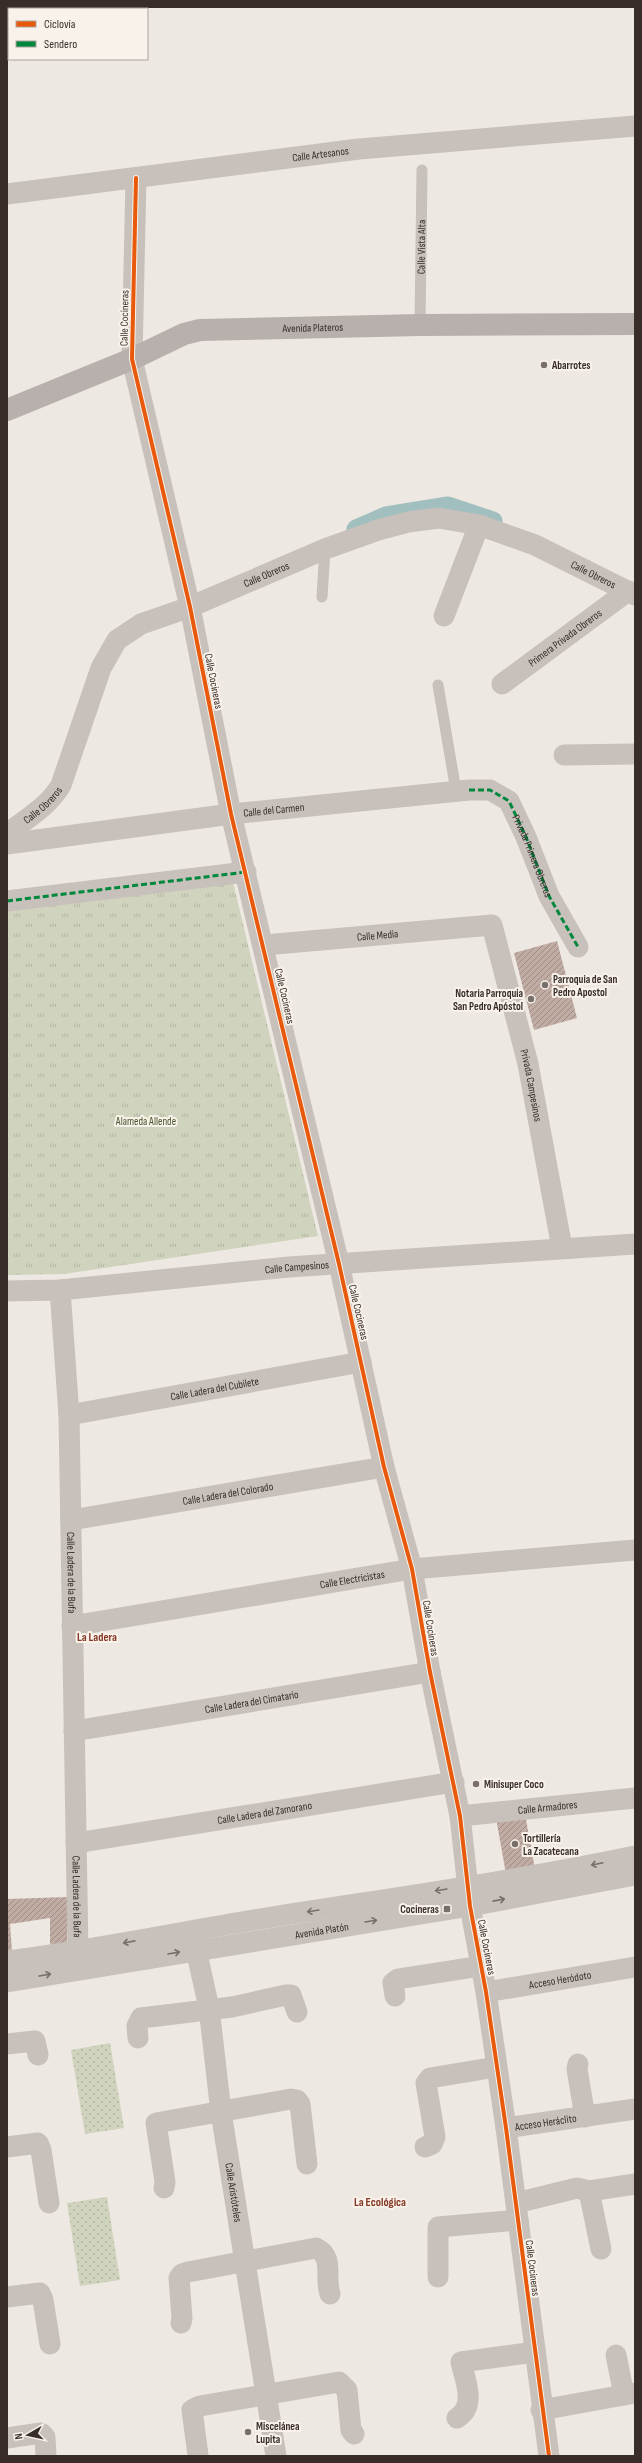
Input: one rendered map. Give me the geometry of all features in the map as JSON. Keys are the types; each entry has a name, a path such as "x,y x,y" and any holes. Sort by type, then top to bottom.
{"street":[{"name":"Calle Artesanos","path":"7,194 359,149 635,126"},
{"name":"Calle Cocineras","path":"136,178 132,360 190,607 230,814 264,944 339,1264 384,1467 412,1568 430,1672 460,1816 469,1896 486,1992 506,2128 541,2410 549,2456"},
{"name":"Avenida Plateros","path":"7,410 132,360 184,334 200,330 420,325 635,324"},
{"name":"Calle Obreros","path":"7,834 42,810 58,791 101,668 116,640 141,624 190,607 325,549 408,522 439,518 479,525 535,545 631,593"},
{"path":"444,616 479,525"},
{"name":"Primera Privada Obreros","path":"502,684 631,593"},
{"path":"564,755 635,754"},
{"name":"Calle del Carmen","path":"7,844 230,814 463,790"},
{"name":"Privada Primera Obreros","path":"463,790 490,790 508,801 526,836 549,896 578,947"},
{"path":"7,900 246,872"},
{"name":"Calle Media","path":"264,944 492,925"},
{"name":"Privada Campesinos","path":"492,925 528,1064 562,1248"},
{"name":"Calle Campesinos","path":"7,1291 60,1290 339,1264 635,1244"},
{"name":"Calle Ladera de la Bufa","path":"60,1290 69,1415 78,1952"},
{"name":"Calle Ladera del Cubilete","path":"69,1415 361,1362"},
{"name":"Calle Ladera del Colorado","path":"71,1520 384,1467"},
{"name":"Calle Electricistas","path":"72,1626 412,1568 635,1550"},
{"name":"Calle Ladera del Cimatario","path":"74,1731 430,1672"},
{"name":"Calle Ladera del Zamorano","path":"76,1843 454,1782"},
{"name":"Calle Armadores","path":"460,1816 635,1798"},
{"name":"Avenida Platón","path":"469,1896 546,1874 635,1856"},
{"name":"Avenida Platón","path":"7,1960 193,1940 469,1896 635,1875"},
{"name":"Avenida Platón","path":"7,1982 193,1940"},
{"name":"Calle Aristóteles","path":"193,1940 209,2008 221,2112 244,2263 268,2396 276,2456"},
{"path":"395,1996 393,1983 398,1979 481,1966"},
{"name":"Acceso Heródoto","path":"486,1992 635,1967"},
{"path":"138,2038 137,2026 141,2018 209,2008 232,2007 291,1995 297,2012"},
{"path":"7,2044 35,2041 38,2056"},
{"name":"Acceso Heráclito","path":"578,2064 577,2069 585,2117"},
{"path":"425,2147 432,2144 435,2137 426,2083 430,2078 496,2067"},
{"path":"164,2188 165,2182 156,2123 291,2099 297,2100 300,2104 307,2164"},
{"name":"Acceso Heráclito","path":"506,2128 635,2109"},
{"path":"7,2147 38,2143 41,2150 49,2203"},
{"path":"438,2277 438,2227 517,2211 578,2188 589,2191 635,2184"},
{"path":"589,2191 601,2249"},
{"path":"181,2323 182,2318 179,2278 182,2274 316,2248 323,2251 327,2258 330,2294"},
{"path":"7,2297 40,2293 43,2300 50,2344"},
{"path":"457,2418 466,2408 469,2398 461,2362 535,2352"},
{"path":"541,2410 629,2394 616,2355"},
{"path":"198,2455 192,2410 200,2406 268,2396 339,2382 347,2390 351,2430 354,2434"},
{"path":"7,2438 41,2433 45,2437 46,2456"}],"lane":[{"name":"Calle Vista Alta","path":"420,325 422,170"},
{"path":"322,597 325,549"},
{"path":"438,685 463,790"}],"green space":[{"name":"Alameda Allende","path":"231,874 318,1236 64,1274 7,1275 7,901"},
{"path":"110,2043 124,2128 85,2134 71,2050"},
{"path":"107,2197 120,2280 80,2286 67,2203"}],"building":[{"name":"Parroquia de San Pedro Apostol","path":"557,941 577,1018 534,1030 514,953"},
{"name":"Tortillería La Zacatecana","path":"525,1814 535,1869 506,1874 496,1818"},
{"path":"67,1897 67,1943 50,1946 50,1918 10,1924 12,1952 7,1952 7,1899"}],"waterway":[{"path":"356,529 386,516 448,506 493,521"}],"marked path":[{"path":"469,790 490,790 509,801 526,837 549,896 578,947"},
{"path":"7,901 246,872"}],"cycle path":[{"path":"136,178 132,359 190,607 231,814 339,1264 384,1467 412,1569 430,1672 460,1816 470,1906 486,1992 506,2128 549,2456"}],"place":[{"name":"Abarrotes","path":"544,365"},
{"name":"Parroquia de San Pedro Apostol","path":"545,985"},
{"name":"Notaria Parroquia San Pedro Apóstol","path":"531,999"},
{"name":"Minisuper Coco","path":"476,1784"},
{"name":"Tortillería La Zacatecana","path":"515,1844"},
{"name":"Cocineras","path":"447,1909"},
{"name":"Miscelánea Lupita","path":"248,2432"}],"district":[{"name":"La Ladera","path":"97,1637"},
{"name":"La Ecológica","path":"380,2202"}]}
